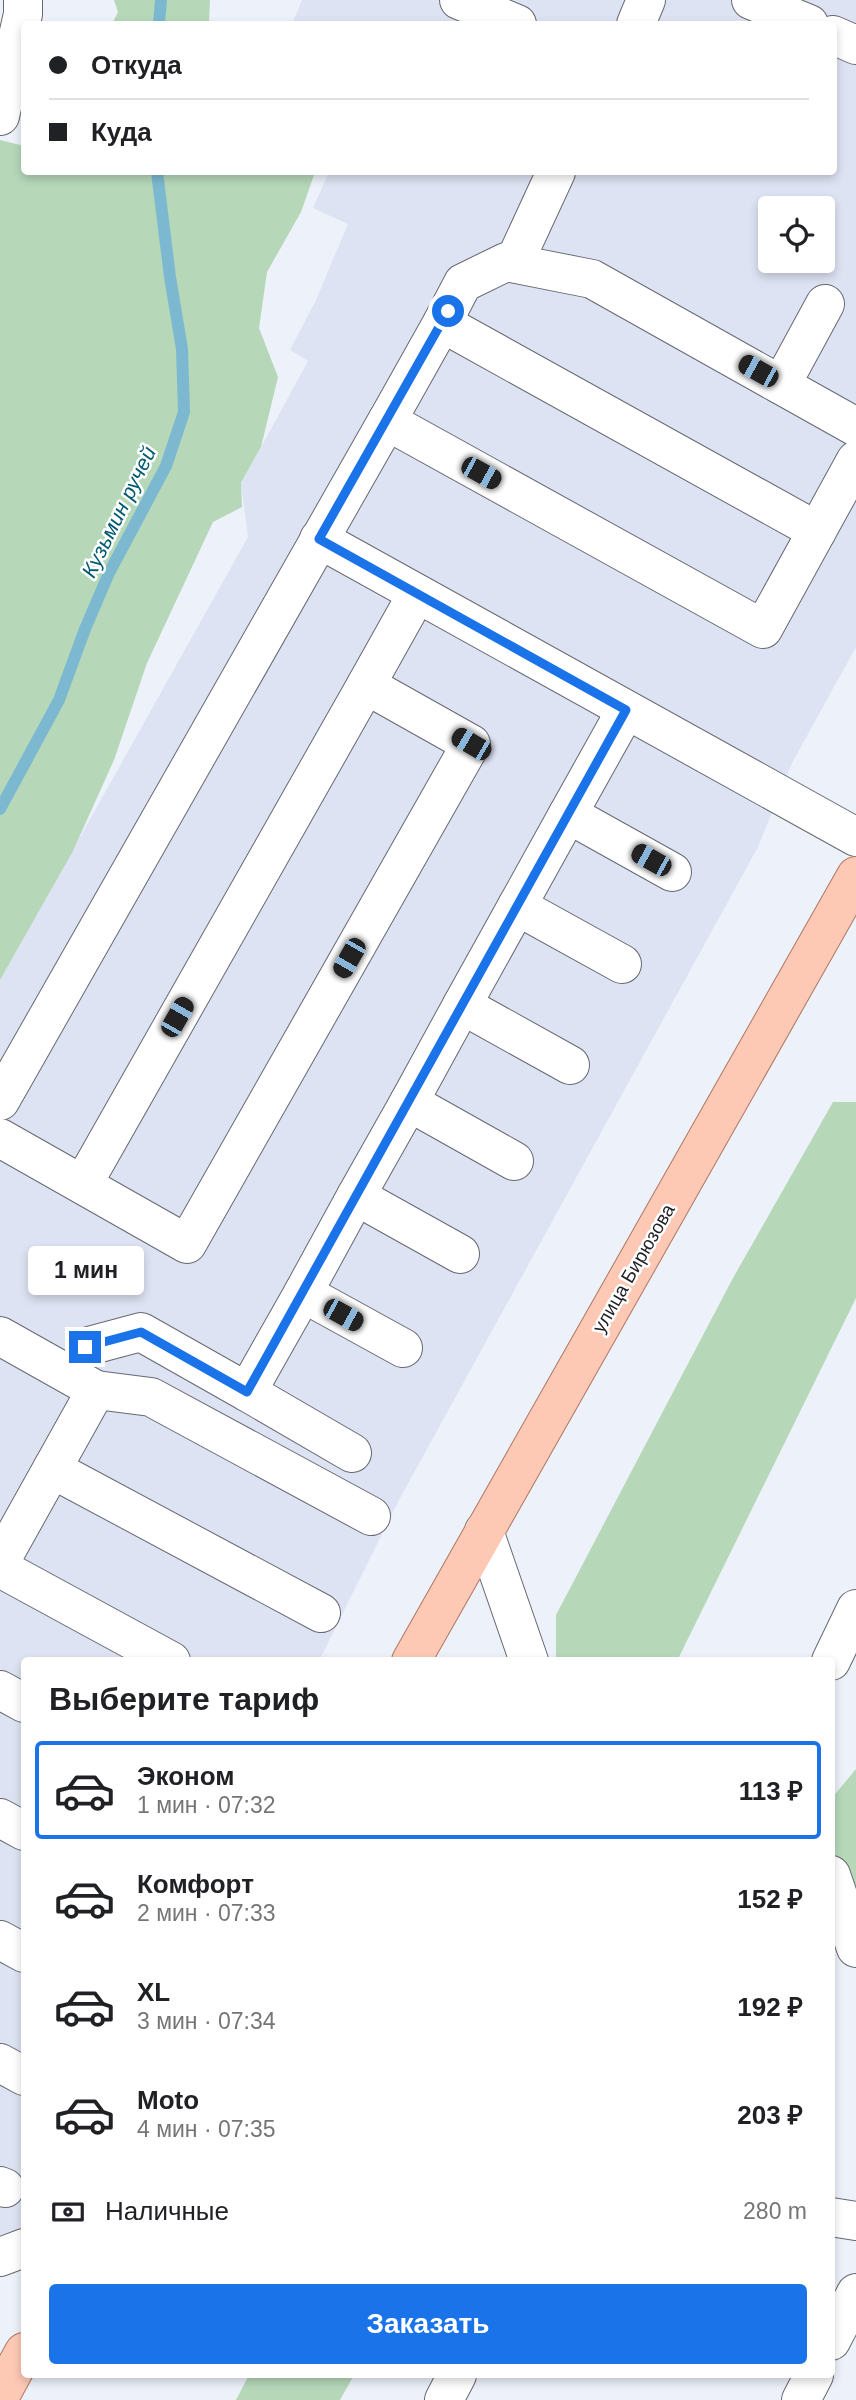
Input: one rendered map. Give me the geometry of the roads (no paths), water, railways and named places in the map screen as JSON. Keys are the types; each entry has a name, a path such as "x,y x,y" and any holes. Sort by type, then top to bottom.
{"main road":[{"name":"улица Бирюзова","path":"413,1657 856,876"},
{"path":"0,2396 21,2358"}],"lane":[{"path":"21,21 23,0"},
{"path":"458,0 510,21"},
{"path":"637,21 646,0"},
{"path":"751,0 802,21"},
{"path":"0,116 21,23"},
{"path":"837,37 856,45"},
{"path":"514,263 555,175"},
{"path":"0,1101 463,283 506,262 592,279 856,427"},
{"path":"781,385 825,304"},
{"path":"442,323 817,531"},
{"path":"387,421 763,629 856,460"},
{"path":"319,539 856,837"},
{"path":"83,1184 417,594"},
{"path":"0,1138 187,1244 471,744 366,685"},
{"path":"247,1392 626,710"},
{"path":"568,814 672,872"},
{"path":"517,906 622,964"},
{"path":"462,1005 570,1065"},
{"path":"409,1102 514,1161"},
{"path":"356,1196 460,1254"},
{"path":"303,1293 403,1348"},
{"path":"85,1347 141,1332 352,1453"},
{"path":"0,1336 96,1391 151,1397 371,1516"},
{"path":"0,1562 96,1391"},
{"path":"52,1469 321,1613"},
{"path":"484,1531 527,1657"},
{"path":"0,1568 164,1657"},
{"path":"833,1657 856,1609"},
{"path":"0,1690 21,1701"},
{"path":"0,1818 21,1829"},
{"path":"835,1887 856,1948"},
{"path":"0,1940 21,1951"},
{"path":"0,2063 21,2074"},
{"path":"835,2218 856,2221"},
{"path":"0,2257 21,2249"},
{"path":"835,2333 856,2293"},
{"path":"444,2400 455,2378"},
{"path":"802,2400 813,2378"}],"waterway":[{"name":"Кузьмин ручей","path":"159,21 161,0"},
{"name":"Кузьмин ручей","path":"0,809 59,700 109,573 166,466 184,412 182,349 157,175"}]}
